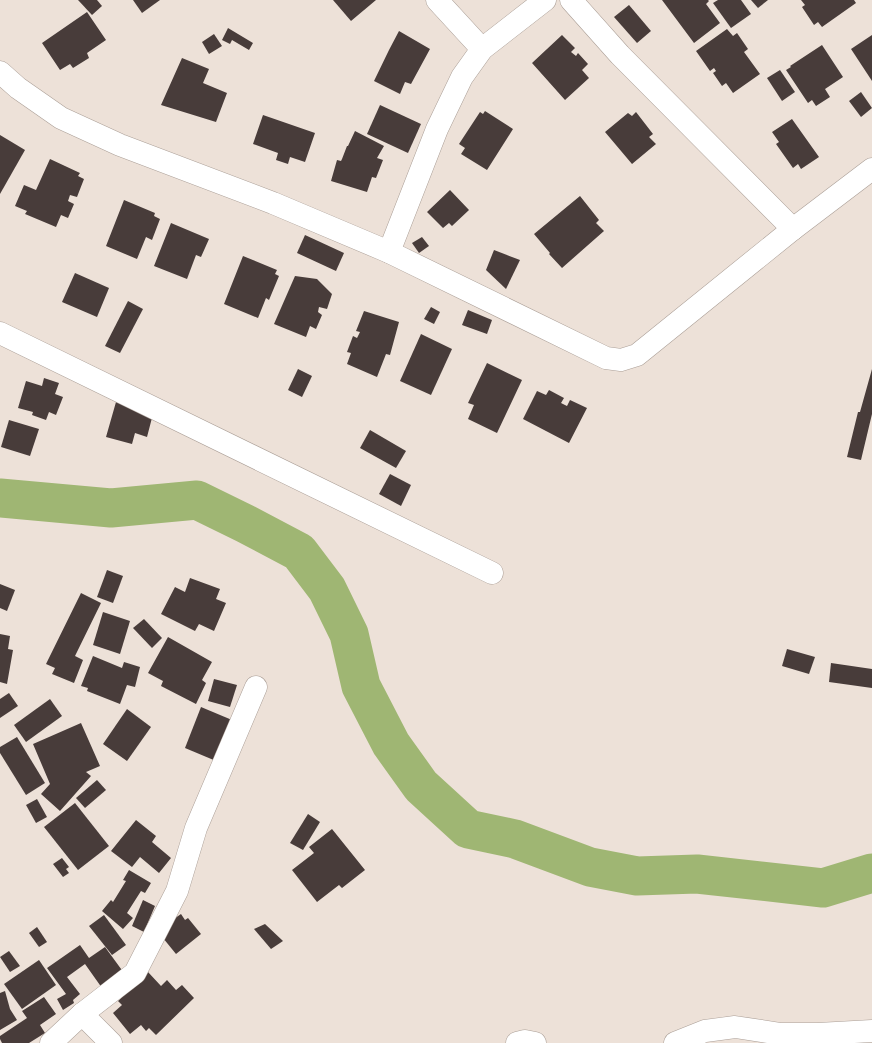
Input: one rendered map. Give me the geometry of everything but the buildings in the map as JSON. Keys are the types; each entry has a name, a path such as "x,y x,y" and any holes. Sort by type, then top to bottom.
{"street":[{"path":"437,0 482,49"},
{"path":"389,252 437,129 462,77 482,49 545,0"},
{"path":"571,0 620,55 793,229"},
{"path":"0,72 18,88 61,118 120,145 273,203 389,252 606,358 621,360 637,355 793,229 872,169"},
{"path":"0,333 492,573"},
{"path":"51,1043 82,1014 135,973 177,891 196,828 256,687"},
{"path":"82,1014 111,1043"},
{"path":"675,1043 705,1031 735,1027 781,1034 818,1034 872,1031"},
{"path":"517,1043 525,1041 534,1043"}],"waterway":[{"path":"0,498 111,508 197,500 299,552 327,589 349,634 361,686 391,744 421,786 468,829 515,839 590,867 637,876 697,874 823,888 872,873"}]}
